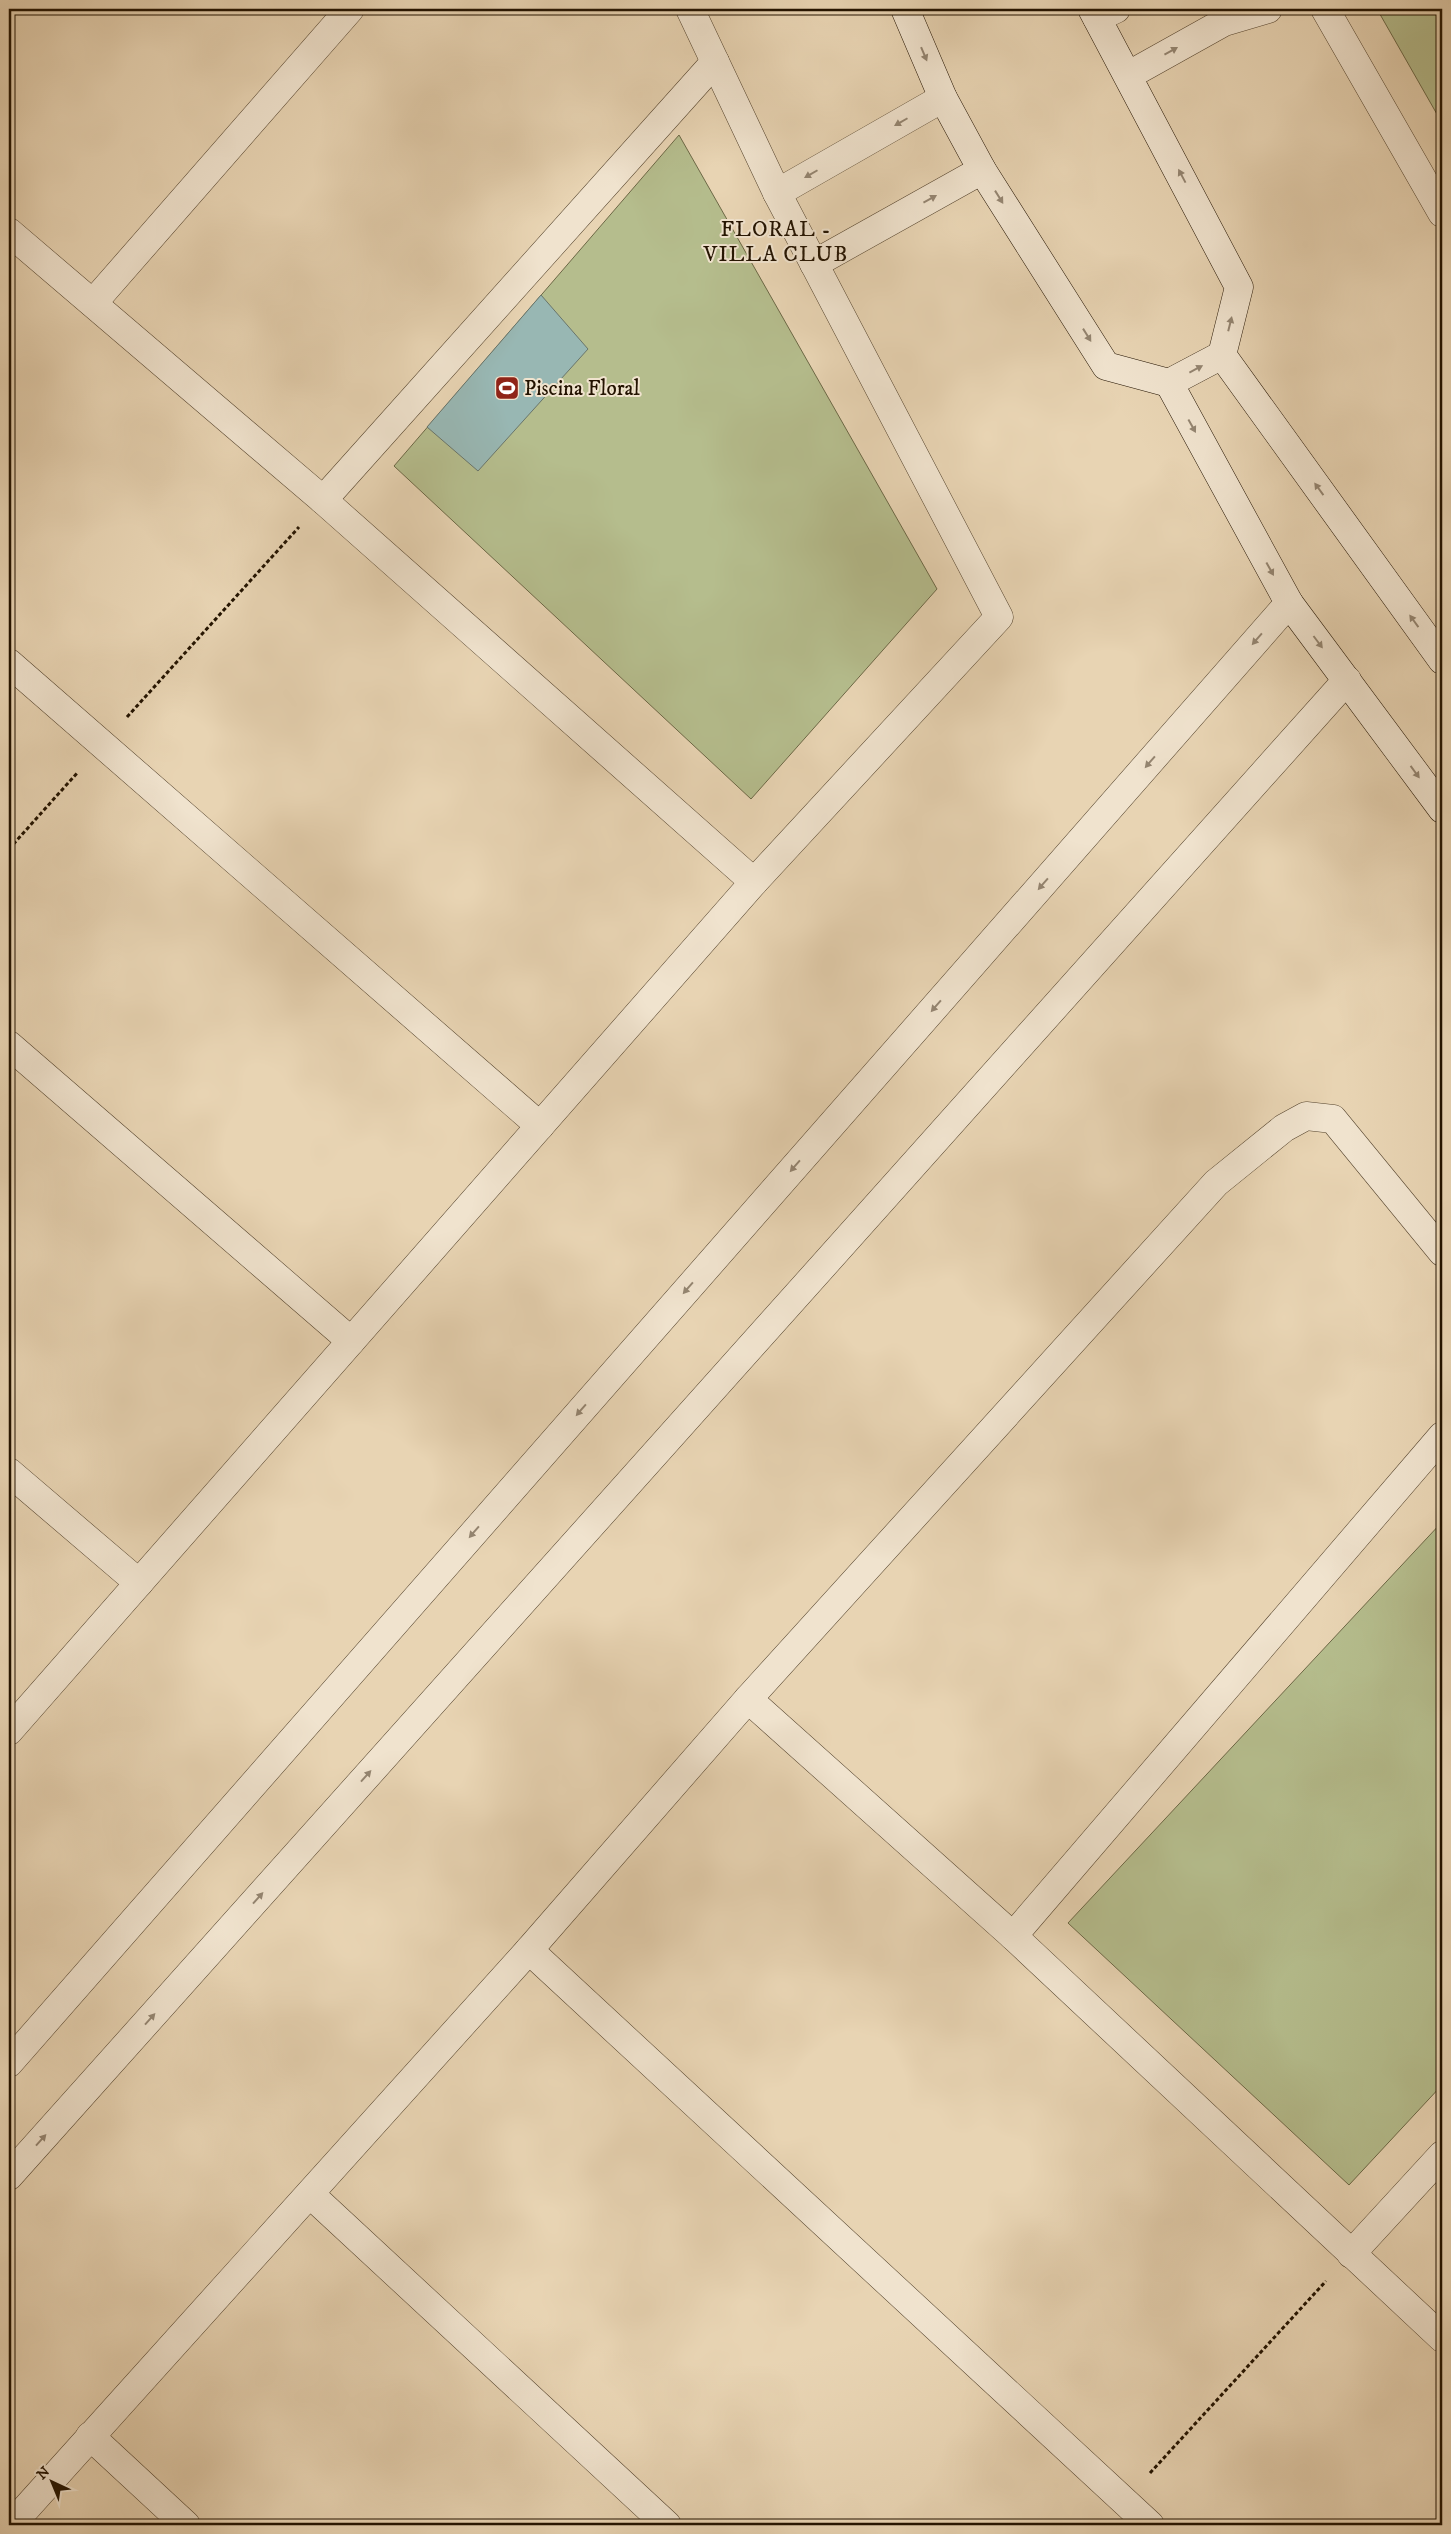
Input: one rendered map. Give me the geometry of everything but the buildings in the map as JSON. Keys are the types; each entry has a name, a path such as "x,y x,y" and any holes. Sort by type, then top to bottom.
{"street":[{"path":"92,303 350,9"},
{"path":"9,1731 754,882 999,617 777,194 690,9"},
{"path":"905,9 943,98 982,170 1106,366 1169,383 1222,355 1240,287 1129,75 1102,12"},
{"path":"1129,75 1224,22 1268,9"},
{"path":"1325,9 1442,212"},
{"path":"323,500 715,62"},
{"path":"777,194 943,98"},
{"path":"814,264 982,170"},
{"path":"9,232 323,500 754,882"},
{"path":"1222,355 1442,660"},
{"path":"1169,383 1289,603 1442,809"},
{"path":"9,2063 1289,603"},
{"path":"9,663 540,1126"},
{"path":"9,2176 1347,680"},
{"path":"9,1045 351,1341"},
{"path":"11,2525 529,1950 748,1699 1216,1182 1284,1128 1306,1116 1332,1119 1442,1252"},
{"path":"1013,1936 1442,1436"},
{"path":"9,1472 139,1583"},
{"path":"748,1699 1013,1936 1442,2338"},
{"path":"529,1950 1150,2525"},
{"path":"1351,2254 1442,2155"},
{"path":"310,2194 667,2525"},
{"path":"90,2436 186,2525"}],"path":[{"path":"9,849 323,500"},
{"path":"1124,2501 1351,2254"}],"green space":[{"path":"1377,9 1442,9 1442,123"},
{"path":"679,135 937,589 751,799 394,466"},
{"path":"1442,1522 1442,2085 1349,2185 1068,1923"}],"water":[{"name":"Piscina Floral","path":"541,295 588,349 478,471 427,427"}],"place":[{"name":"Piscina Floral","path":"507,388"}],"district":[{"name":"FLORAL - VILLA CLUB","path":"776,240"}]}
